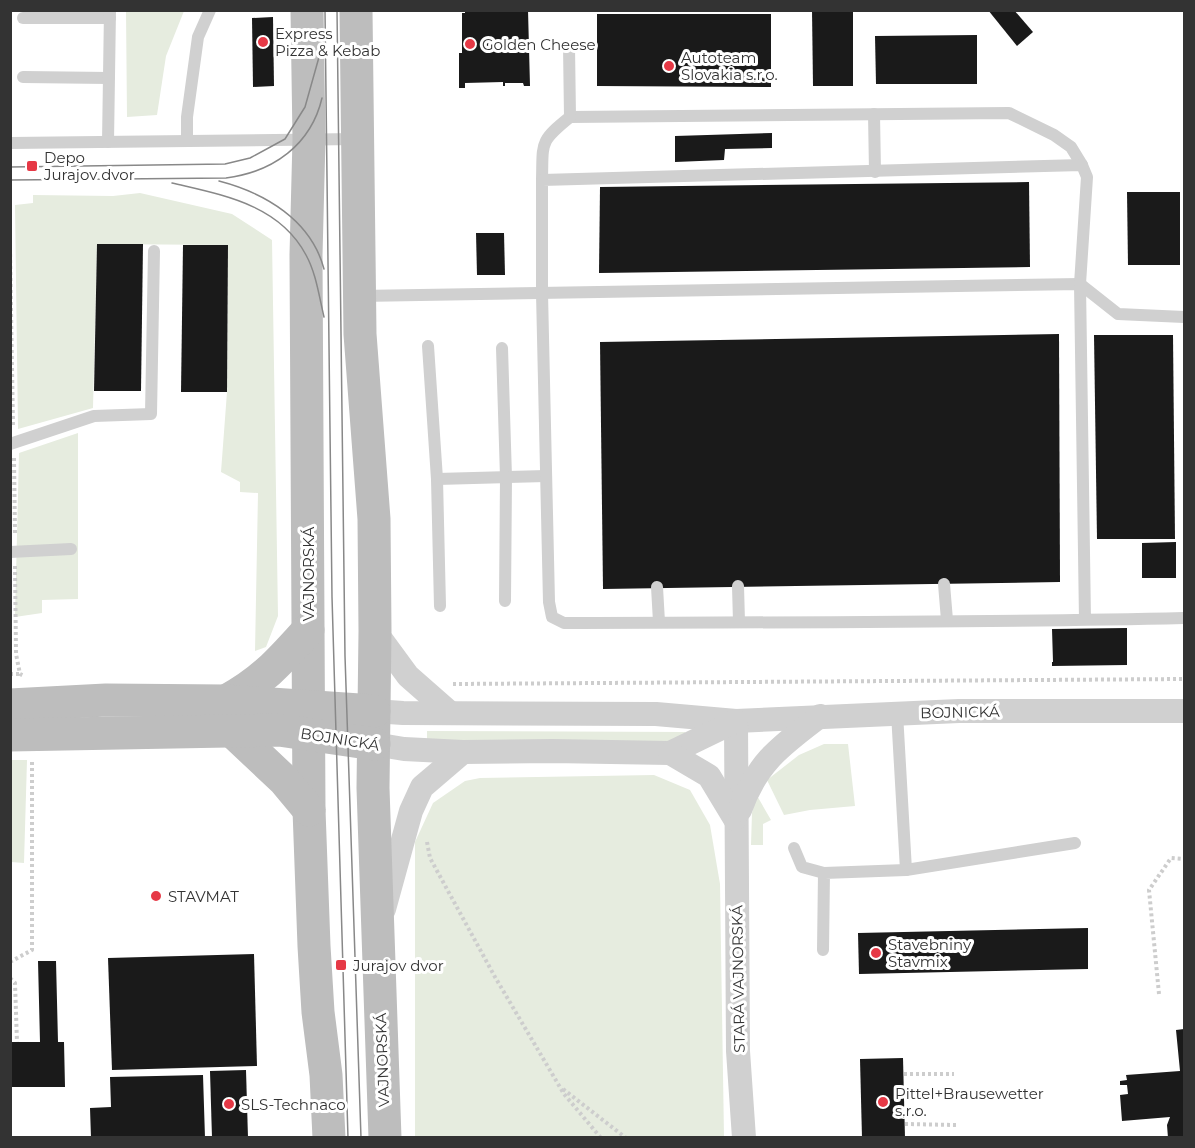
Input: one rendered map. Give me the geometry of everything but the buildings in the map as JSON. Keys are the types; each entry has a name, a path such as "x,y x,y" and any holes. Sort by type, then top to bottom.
{"main road":[{"name":"VAJNORSKÁ","path":"307,10 309,810 314,946 318,1012 326,1076 328,1137"},
{"name":"VAJNORSKÁ","path":"356,10 359,296 374,519 373,788 385,1137"},
{"path":"308,630 269,673 250,688 230,716 309,810"},
{"name":"BOJNICKÁ","path":"10,705 106,700 230,716 309,719 374,711"},
{"name":"BOJNICKÁ","path":"21,745 230,716"},
{"name":"BOJNICKÁ","path":"309,719 374,744"}],"street":[{"path":"375,631 408,676 449,712"},
{"name":"BOJNICKÁ","path":"374,711 656,714 736,721 959,711 1185,711"},
{"name":"STARÁ VAJNORSKÁ","path":"736,821 748,786 774,751 820,716"},
{"name":"BOJNICKÁ","path":"374,744 404,749 463,752 670,753 736,721"},
{"name":"STARÁ VAJNORSKÁ","path":"736,721 738,1051 744,1137"},
{"path":"378,931 411,811 422,787 463,752"},
{"name":"BOJNICKÁ","path":"670,753 709,776 736,821"}],"lane":[{"path":"187,141 187,117 198,37 210,10"},
{"path":"23,18 110,14 108,142"},
{"path":"569,46 570,117"},
{"path":"22,77 109,78"},
{"path":"1085,620 1080,284 1087,177 1071,147 1054,135 1009,113 570,117 548,135 543,144 542,293 549,602 552,617 564,623 1085,620 1185,618"},
{"path":"874,114 875,172"},
{"path":"10,143 358,139"},
{"path":"542,180 1082,165"},
{"path":"12,444 94,416 151,414 154,251"},
{"path":"359,296 1080,284 1118,314 1185,317"},
{"path":"428,346 437,479 440,606"},
{"path":"501,348 506,477 505,602"},
{"path":"437,479 546,476"},
{"path":"13,552 71,549"},
{"path":"944,584 947,621"},
{"path":"738,586 739,622"},
{"path":"657,587 659,622"},
{"path":"897,713 906,870"},
{"path":"794,848 802,867 824,873 906,870 1075,843"},
{"path":"824,873 824,950"}],"path":[{"path":"10,248 13,552 16,654 20,674"},
{"path":"10,674 20,674 30,679"},
{"path":"451,684 1185,680"},
{"path":"10,962 32,950 21,745"},
{"path":"426,837 430,858 495,977 560,1087 602,1137"},
{"path":"1159,993 1149,890 1171,858 1185,859"},
{"path":"10,978 15,983 16,1042"},
{"path":"904,1074 954,1074"},
{"path":"560,1087 626,1137"},
{"path":"905,1124 956,1125"}],"shaded area":[{"path":"126,11 184,11 166,56 157,115 127,117"},
{"path":"140,193 232,214 272,240 278,616 266,647 255,651 258,493 240,492 240,482 221,472 227,392 228,245 97,244 93,408 18,429 15,205 33,203 33,195 113,196"},
{"path":"78,433 78,599 42,600 42,613 15,617 19,453"},
{"path":"427,731 685,732 684,741 427,743"},
{"path":"824,744 848,744 855,806 784,815 767,780 799,755"},
{"path":"11,760 27,760 24,863 11,862"},
{"path":"654,775 690,790 710,825 720,884 724,1137 415,1137 415,842 433,803 465,781 480,778"},
{"path":"756,794 771,820 763,824 763,845 751,845 752,813"}],"tram line":[{"path":"325,10 332,597 348,1138"},
{"path":"337,10 345,656 361,1138"},
{"path":"10,167 225,164 250,158 285,139 305,107 321,50"},
{"path":"10,180 226,178 243,175 259,170 288,153 309,129 317,115 322,98"},
{"path":"219,181 253,193 284,211 309,236 324,269"},
{"path":"172,183 248,204 281,224 295,238 306,255 317,285 324,317"}],"place":[{"name":"Express Pizza & Kebab","path":"263,42"},
{"name":"Golden Cheese","path":"470,44"},
{"name":"Autoteam Slovakia s.r.o.","path":"669,66"},
{"name":"Depo Jurajov dvor","path":"32,166"},
{"name":"STAVMAT","path":"156,896"},
{"name":"Stavebniny Stavmix","path":"876,953"},
{"name":"Jurajov dvor","path":"341,965"},
{"name":"Pittel+Brausewetter s.r.o.","path":"883,1102"},
{"name":"SLS-Technaco","path":"229,1104"}]}
